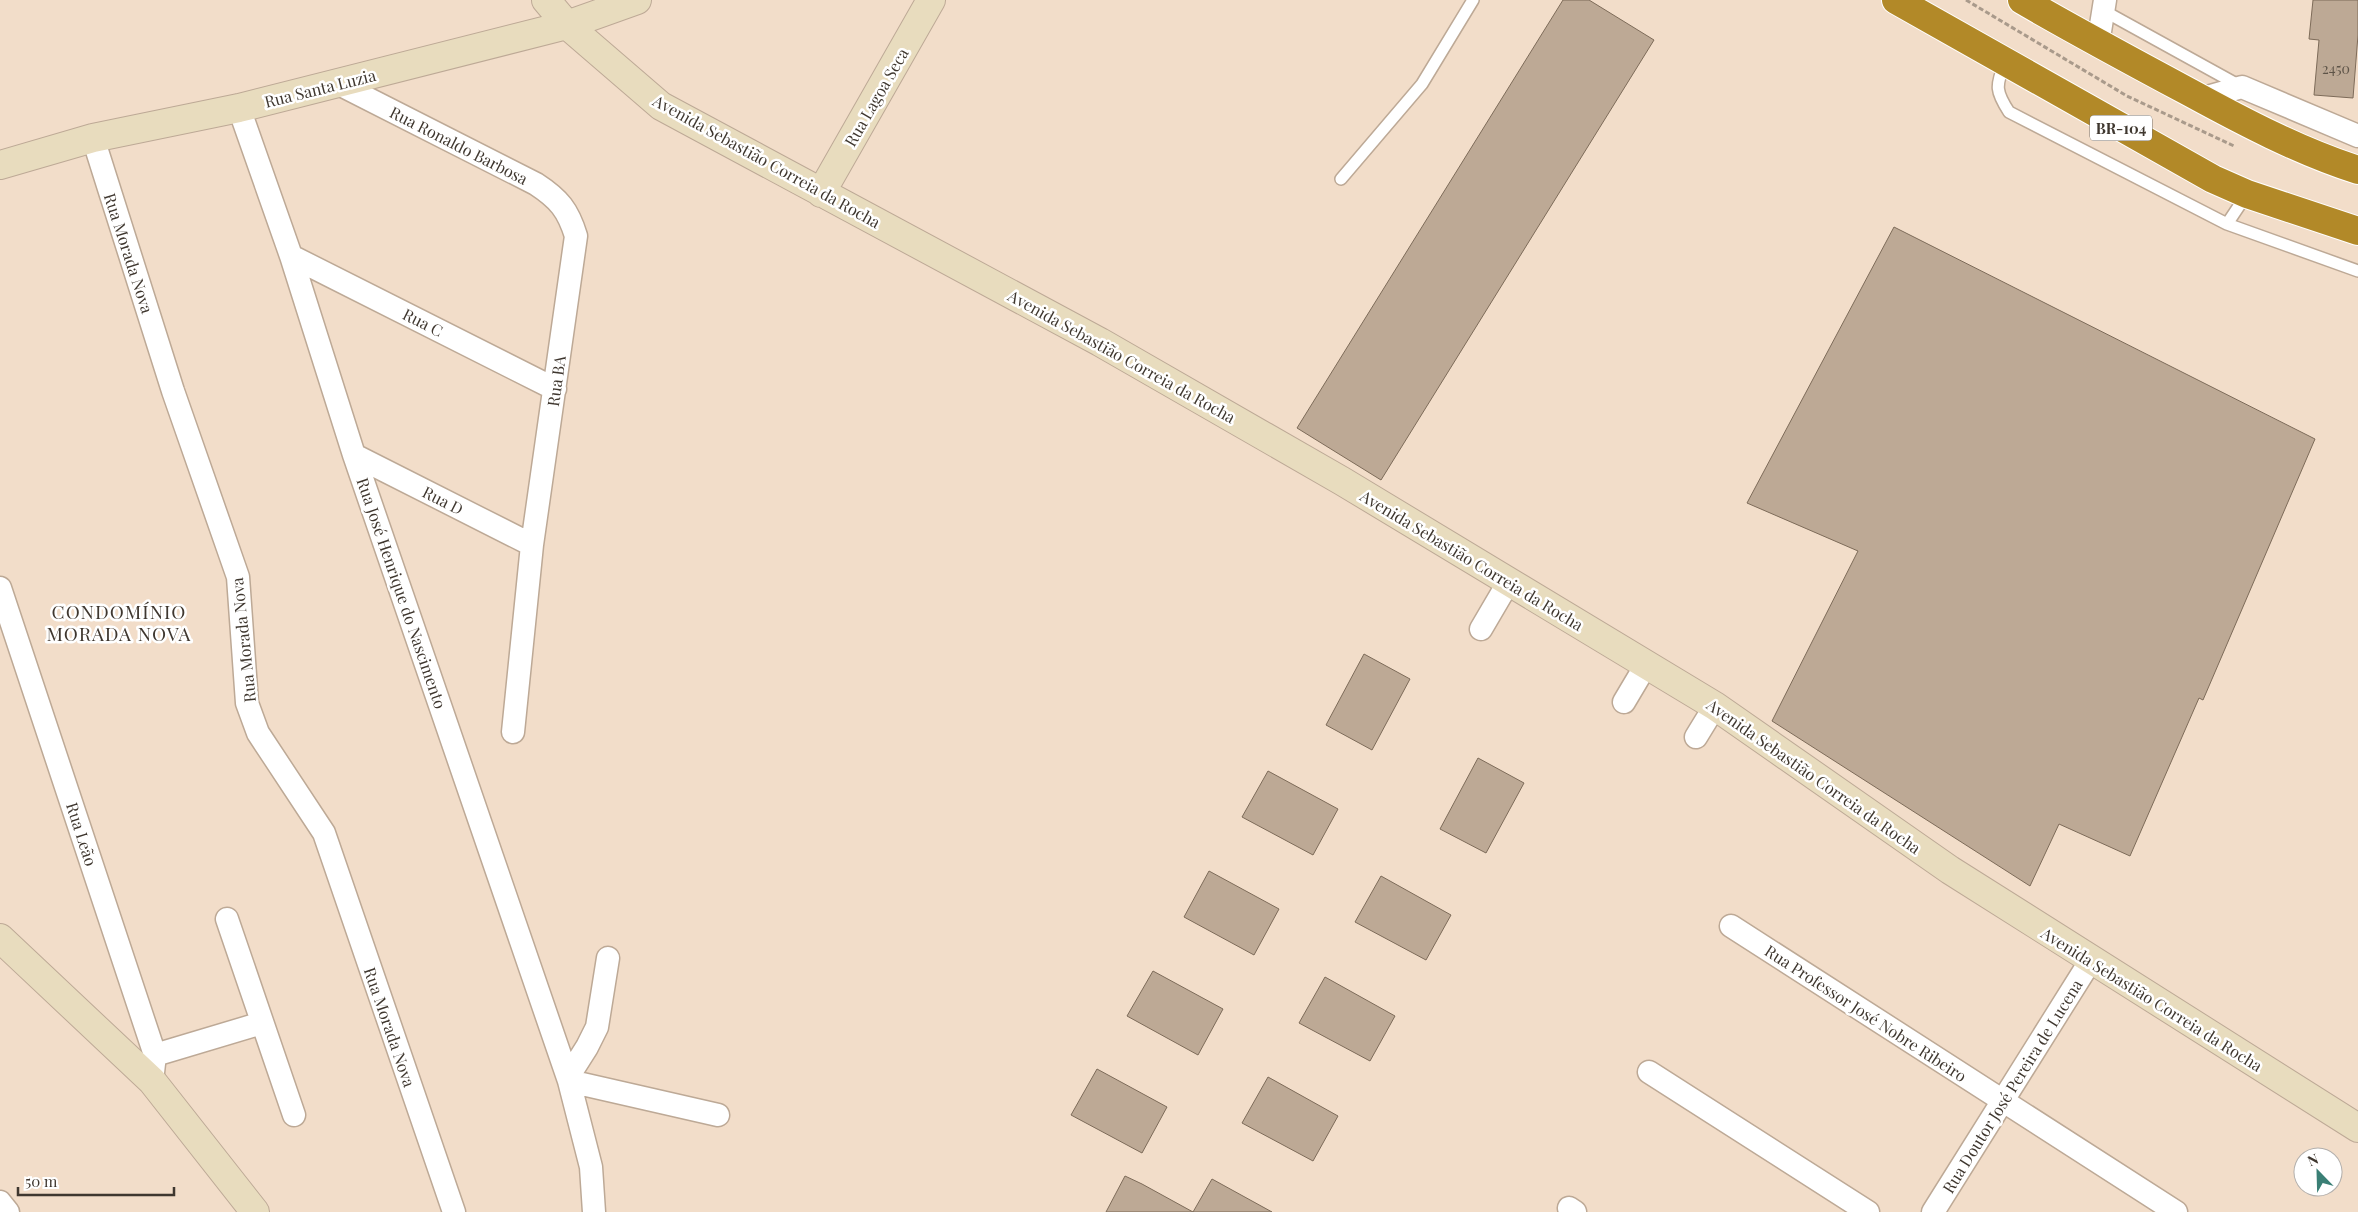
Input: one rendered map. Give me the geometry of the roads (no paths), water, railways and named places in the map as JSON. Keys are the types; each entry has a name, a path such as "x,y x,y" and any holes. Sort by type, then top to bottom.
{"highway":[{"name":"BR-104","path":"1896,0 2213,179 2247,194 2358,231"},
{"path":"2022,0 2098,44 2200,98 2322,159 2358,170"}],"street":[{"name":"Avenida Sebastião Correia da Rocha","path":"546,0 567,25 660,106 1108,347 1342,481 1508,583 1715,706 1950,870 2358,1128"},
{"name":"Rua Santa Luzia","path":"0,165 93,138 239,108 567,25 637,0"},
{"name":"Rua Lagoa Seca","path":"821,193 931,0"},
{"path":"2098,44 2104,6"},
{"name":"Rua Ronaldo Barbosa","path":"339,84 536,184 555,197 570,217"},
{"path":"2200,98 2242,87 2358,136"},
{"name":"Rua José Henrique do Nascimento","path":"239,108 291,256 354,456 569,1079 592,1166 594,1212"},
{"name":"Rua Morada Nova","path":"93,138 173,390 238,577 247,703 258,733 324,834 454,1212"},
{"name":"Rua BA","path":"513,732 532,545 576,236 570,217"},
{"name":"Rua C","path":"291,256 555,389"},
{"name":"Rua D","path":"354,456 532,545"},
{"path":"1481,629 1508,583"},
{"name":"Rua Leão","path":"0,588 154,1068"},
{"path":"1624,702 1646,665"},
{"path":"1696,737 1715,706"},
{"path":"227,919 294,1115"},
{"name":"Rua Professor José Nobre Ribeiro","path":"1731,926 2176,1212"},
{"path":"0,938 154,1068 255,1212"},
{"path":"608,958 597,1027 588,1047 569,1079 718,1115"},
{"name":"Rua Doutor José Pereira de Lucena","path":"1933,1212 2001,1100 2091,960"},
{"path":"154,1068 262,1022"},
{"path":"1649,1072 1868,1212"},
{"path":"0,1202 8,1212"}],"lane":[{"path":"1341,179 1422,84 1473,0"},
{"path":"2104,6 2242,87"},
{"path":"2005,63 1998,79 1998,95 2009,112 2227,224 2358,271"},
{"path":"2227,224 2247,194"}],"district":[{"name":"CONDOMÍNIO MORADA NOVA","path":"119,622"}]}
